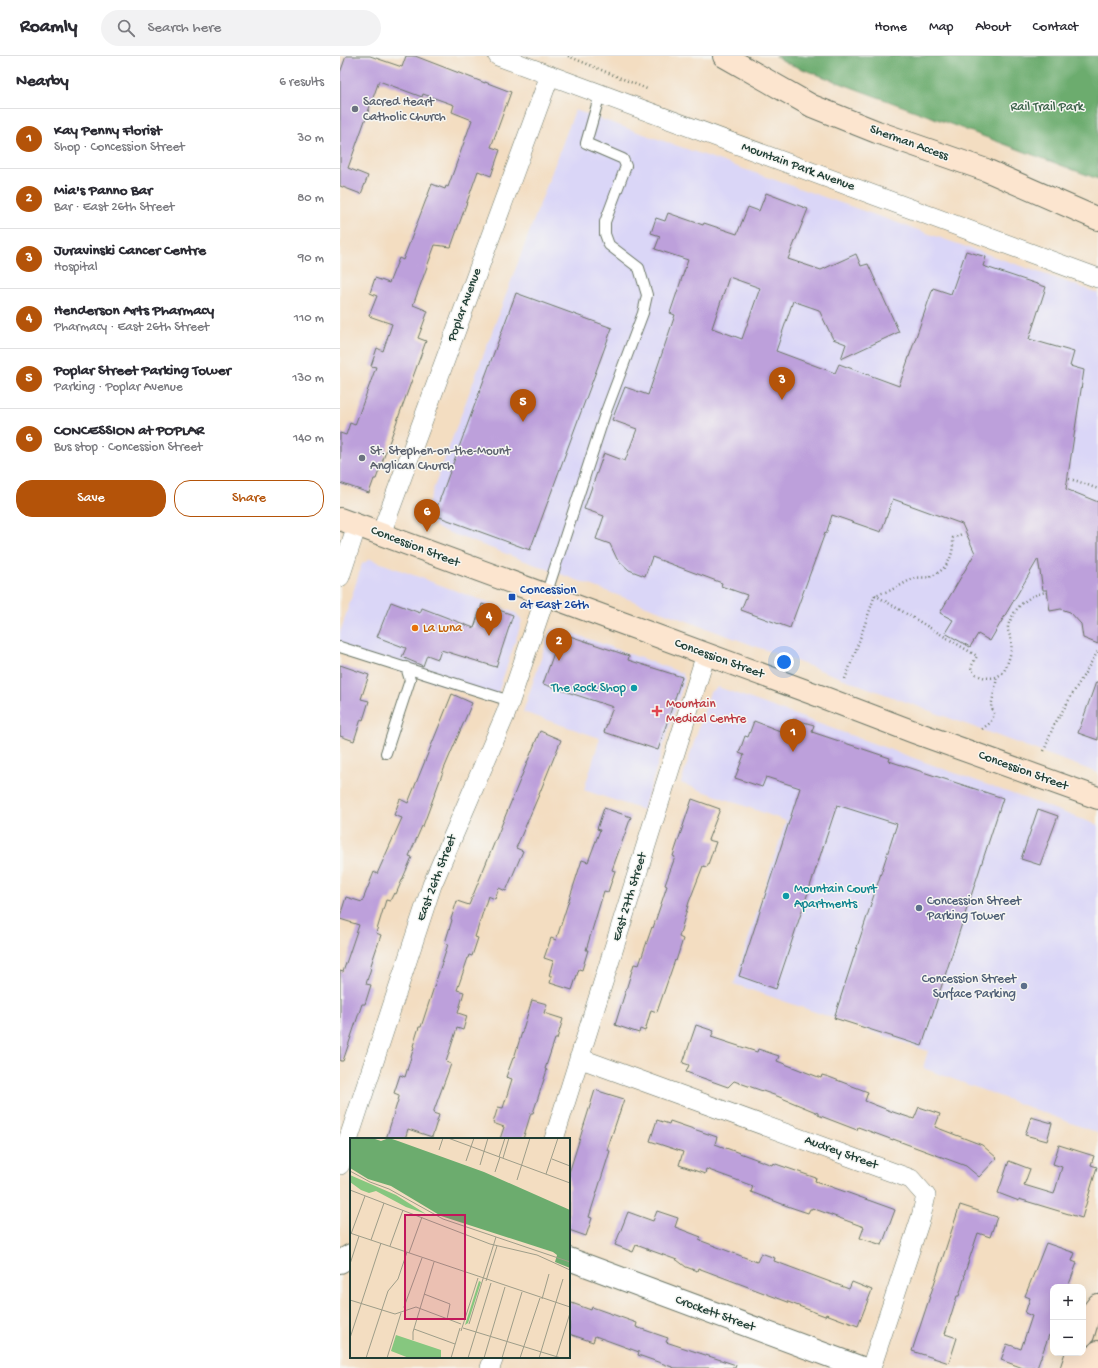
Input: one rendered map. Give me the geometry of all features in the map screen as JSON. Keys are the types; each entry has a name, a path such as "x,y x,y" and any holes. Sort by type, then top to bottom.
{"main road":[{"name":"Sherman Access","path":"724,56 812,106 877,132 986,170 1098,219"},
{"name":"Concession Street","path":"348,522 914,732 1098,798"},
{"path":"1086,1325 1088,1318 1098,1305"},
{"path":"1093,1368 1098,1352"},
{"path":"1072,1368 1076,1356"}],"street":[{"name":"Mountain Park Avenue","path":"498,56 1098,278"},
{"name":"Poplar Avenue","path":"381,534 550,75"},
{"path":"340,577 348,522"},
{"name":"East 26th Street","path":"340,1165 432,885 510,701 546,595"},
{"name":"East 27th Street","path":"554,1138 706,654"},
{"name":"Audrey Street","path":"579,1058 911,1179 926,1196 921,1217 871,1368"},
{"path":"340,1262 350,1256"},
{"name":"Crockett Street","path":"570,1259 862,1368"},
{"path":"490,1368 494,1358"}],"lane":[{"path":"546,595 604,414 644,313 647,294 639,268 610,245 604,234 605,222 626,166 623,159 586,143 600,94"},
{"path":"340,647 510,701"},
{"path":"386,753 410,680 406,667"}],"path":[{"path":"1069,479 1077,480 1098,489"},
{"path":"875,595 892,590 916,578 937,574 945,567 951,558 954,548 954,538 962,534"},
{"path":"875,595 977,656 971,667 972,670 974,673 988,679 997,677 1005,670 1012,640 1007,627 1012,615 1020,604 1031,597 1047,592"},
{"path":"845,679 875,595"},
{"path":"1044,751 1053,727 1098,651"},
{"path":"982,729 990,723 993,717 994,713 991,707 997,677"}],"shaded area":[{"path":"575,110 1098,293 1098,773 439,529 427,519 427,506"},
{"path":"370,559 516,613 522,621 495,702 340,651 340,633 362,564"},
{"path":"553,629 561,629 682,673 685,679 643,810 584,790 600,738 523,712 549,634"},
{"path":"718,687 1098,825 1098,1133 923,1068 928,1051 734,984 786,821 681,783 710,692"}],"green space":[{"name":"Rail Trail Park","path":"775,56 1098,56 1098,179 789,64"}],"building":[{"path":"346,56 370,56 402,67 406,56 415,56 511,92 491,147 500,150 491,176 478,171 451,247 435,245 413,305 428,311 418,338 426,341 376,479 374,479 369,493 340,483 340,433 346,435 350,423 355,425 376,367 371,366 377,348 383,351 392,324 369,316 377,296 370,293 375,278 389,283 399,258 403,260 432,184 445,189 446,186 448,187 472,120 452,112 454,105 423,94 422,97 379,81 348,168 368,176 361,194 340,186 340,73"},
{"path":"766,193 808,209 788,259 821,270 856,254 861,266 868,264 899,332 841,359 846,344 833,339 819,310 793,301 776,351 835,373 839,364 899,386 933,288 951,294 966,251 986,257 983,266 1046,287 1029,339 1074,352 1070,366 1084,370 1066,489 1098,502 1098,644 1083,638 1081,624 1070,612 1061,609 1050,611 1047,590 1043,590 1038,559 990,641 978,634 970,647 945,633 953,620 940,613 975,553 962,524 893,499 881,532 832,515 790,628 741,610 747,595 721,586 722,583 652,557 645,576 629,570 617,559 610,544 596,539 604,516 584,509 604,453 625,461 637,429 612,420 625,387 648,395 675,315 670,313 688,260 655,249 660,236 651,233 656,218 665,221 668,213 703,225 704,223 737,234 748,207 759,211","holes":["729,277 760,288 742,339 712,328"]},
{"path":"516,293 612,328 530,550 434,515"},
{"path":"391,602 420,613 422,608 474,628 482,604 513,615 496,667 441,650 438,659 427,655 423,666 402,657 406,648 377,637"},
{"path":"561,633 629,656 628,660 682,677 658,750 604,732 613,707 543,684"},
{"path":"340,665 369,675 361,699 369,701 354,741 340,736"},
{"path":"1096,682 1098,682 1098,740 1078,733"},
{"path":"452,694 472,703 444,769 423,826 409,856 412,857 396,894 394,893 390,901 386,900 376,933 381,935 366,984 371,985 365,1004 362,1004 343,1061 340,1061 340,971 343,972 359,925 340,919 340,916 346,897 362,902 374,872 377,874 402,818 394,815 400,799 408,803"},
{"path":"793,719 814,725 812,732 890,758 889,761 1003,798 922,1046 834,1018 897,824 837,805 776,989 739,976 800,788 766,777 762,787 735,778 744,755 739,753 745,736 748,737 754,721 788,734"},
{"path":"540,731 561,740 516,848 523,851 506,891 499,888 495,899 488,896 475,937 478,938 472,956 469,955 457,990 464,992 458,1013 467,1016 463,1030 457,1028 446,1062 451,1064 433,1113 439,1115 432,1137 408,1129 405,1138 386,1138 399,1097 399,1095 394,1093 400,1075 405,1077 419,1027 421,1027 448,944 445,943 457,901 469,905"},
{"path":"692,799 720,809 708,840 716,842 707,867 703,866 689,902 679,937 683,939 657,1012 651,1010 645,1031 640,1029 639,1033 615,1025 634,964 639,965 652,927 653,928 667,886 665,885 675,857 673,856"},
{"path":"604,808 631,817 612,870 615,871 608,892 604,891 586,950 588,950 582,970 579,969 572,990 550,983 552,976 549,976 553,961 544,958 551,938 556,940 582,860 588,862 600,830 597,829"},
{"path":"1038,809 1058,816 1040,865 1021,859"},
{"path":"532,1000 547,1004 544,1013 563,1019 545,1069 547,1070 533,1113 531,1113 523,1138 500,1138 504,1127 493,1123 498,1107 503,1108 512,1079 506,1077 514,1058"},
{"path":"696,1025 714,1031 711,1037 757,1052 758,1049 779,1056 777,1061 821,1078 822,1075 829,1077 868,1092 865,1101 893,1112 914,1119 919,1107 940,1114 935,1127 982,1145 997,1158 979,1177 966,1166 858,1127 857,1130 818,1115 818,1113 777,1096 734,1081 728,1087 686,1072 689,1065 683,1063"},
{"path":"595,1090 624,1099 607,1150 610,1151 589,1217 592,1218 586,1236 570,1230 570,1170"},
{"path":"1031,1117 1052,1123 1047,1141 1025,1135"},
{"path":"657,1120 669,1124 670,1121 717,1137 715,1144 772,1165 773,1163 816,1178 815,1181 895,1210 882,1245 860,1238 864,1227 812,1208 808,1213 790,1207 751,1192 753,1186 706,1169 705,1174 679,1165 683,1152 650,1141"},
{"path":"1059,1145 1094,1156 1091,1165 1097,1167 1082,1218 1019,1199 1019,1201 998,1193 1009,1161 1030,1169 1024,1185 1054,1194 1062,1167 1053,1164"},
{"path":"960,1205 997,1217 990,1237 978,1233 964,1275 965,1276 959,1296 957,1296 945,1334 957,1338 949,1363 912,1351"},
{"path":"657,1211 678,1218 675,1227 701,1237 699,1240 757,1262 761,1253 775,1258 774,1261 849,1289 852,1282 872,1290 858,1326 826,1314 825,1316 698,1268 697,1271 686,1267 677,1260 636,1245 633,1252 615,1245 628,1212 653,1221"},
{"path":"1046,1243 1075,1253 1072,1261 1077,1263 1069,1284 1050,1284 1050,1335 1037,1368 1023,1368 1001,1360 1007,1344 1021,1349 1032,1316 1025,1313 1030,1298 1025,1296"},
{"path":"570,1302 591,1310 592,1307 637,1323 636,1327 668,1338 666,1342 736,1365 735,1368 675,1368 638,1355 639,1352 595,1336 593,1342 570,1334"}],"place":[{"name":"Sacred Heart Catholic Church","path":"355,109"},
{"name":"Juravinski Cancer Centre","path":"782,400"},
{"name":"Poplar Street Parking Tower","path":"523,422"},
{"name":"St. Stephen-on-the-Mount Anglican Church","path":"362,458"},
{"name":"CONCESSION at POPLAR","path":"427,532"},
{"name":"Concession at East 26th","path":"512,597"},
{"name":"La Luna","path":"415,628"},
{"name":"Henderson Arts Pharmacy","path":"489,636"},
{"name":"Mia's Panno Bar","path":"559,661"},
{"name":"The Rock Shop","path":"634,688"},
{"name":"Mountain Medical Centre","path":"657,711"},
{"name":"Kay Penny Florist","path":"793,752"},
{"name":"Mountain Court Apartments","path":"786,896"},
{"name":"Concession Street Parking Tower","path":"919,908"},
{"name":"Concession Street Surface Parking","path":"1024,986"}]}
